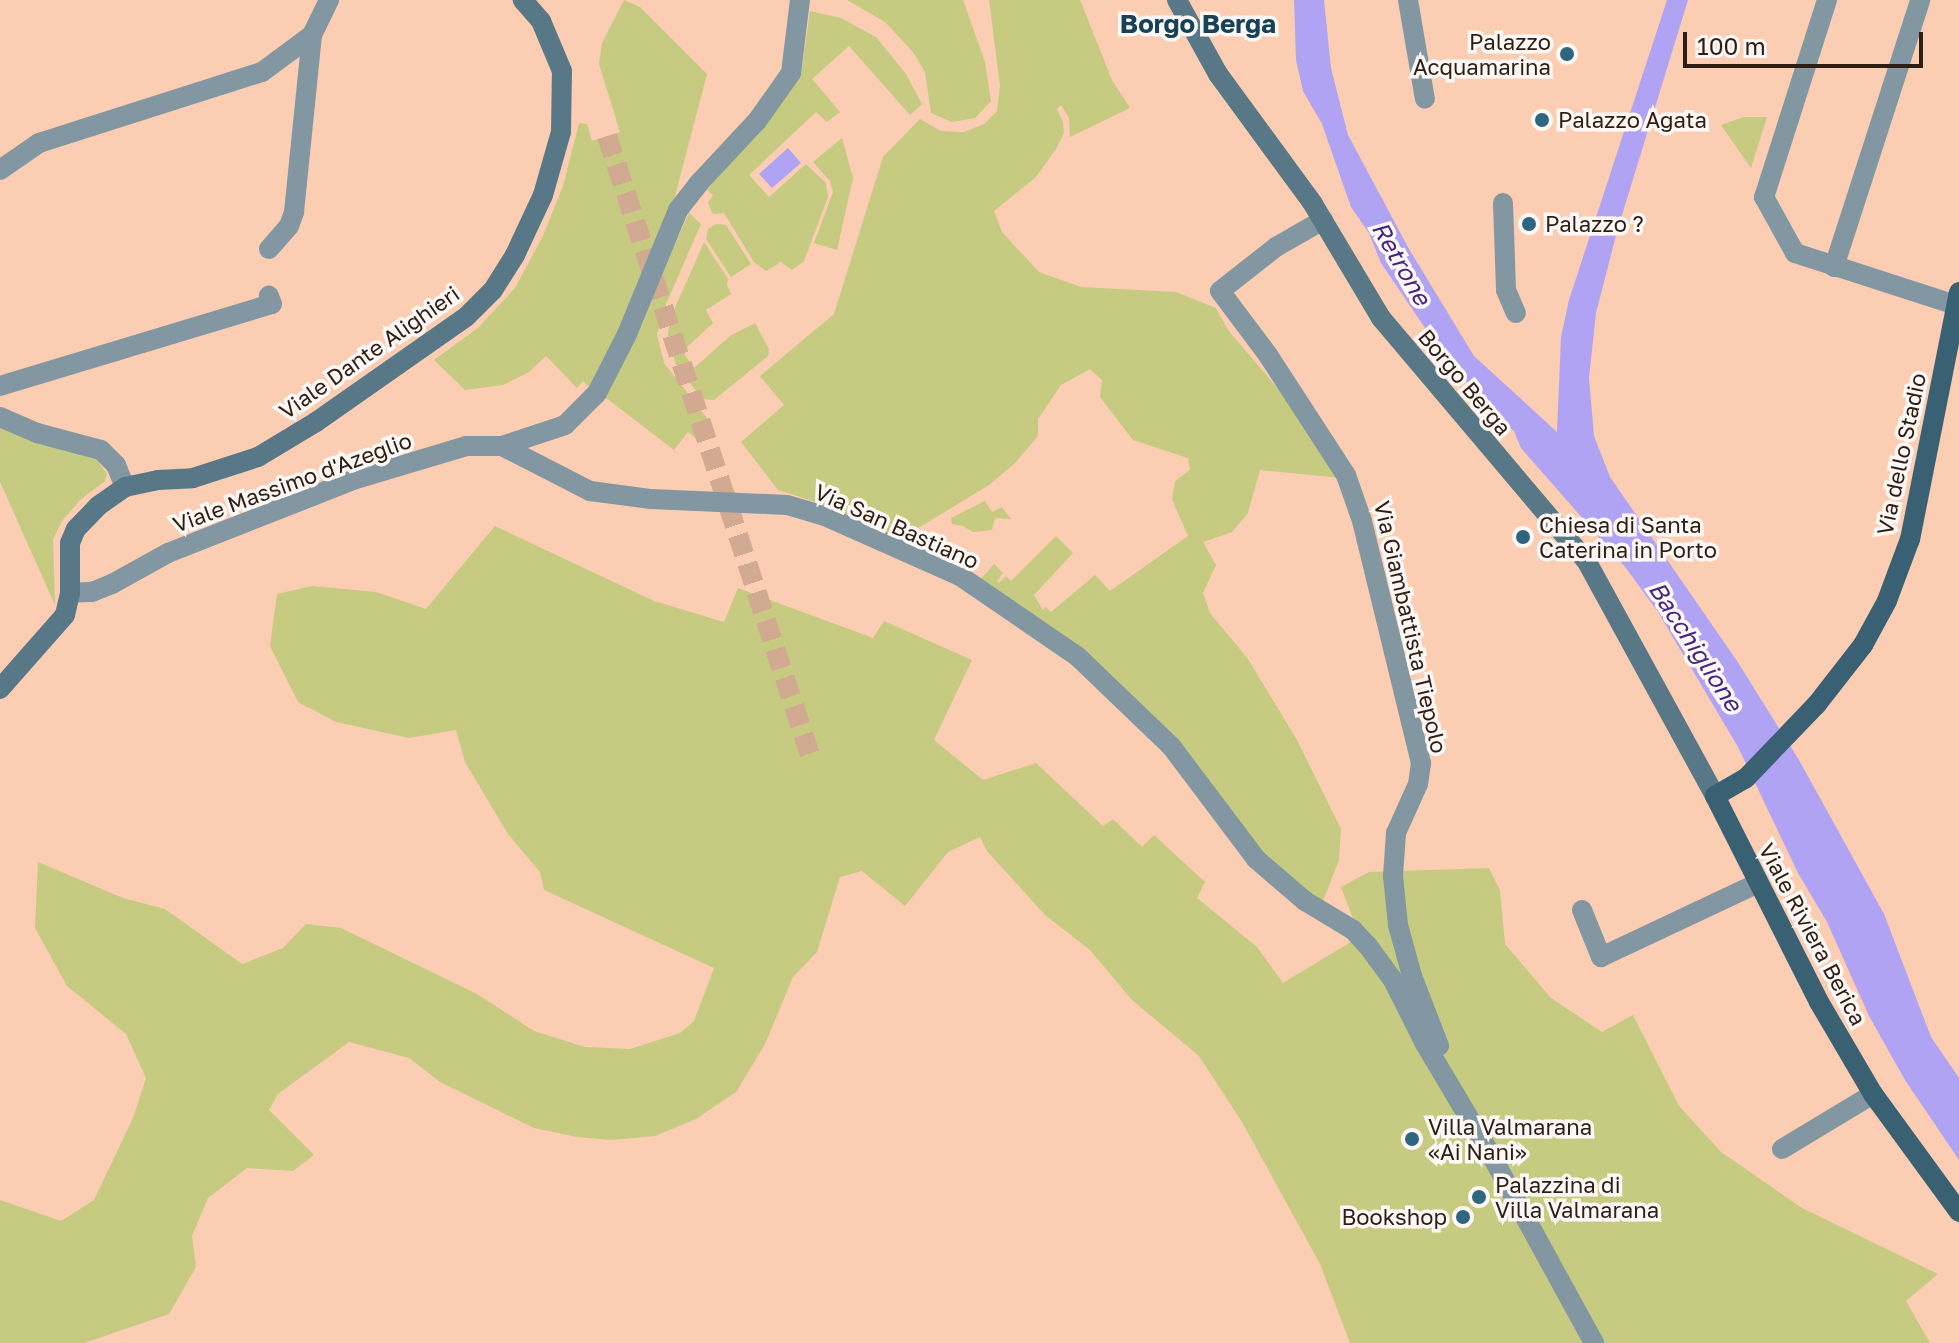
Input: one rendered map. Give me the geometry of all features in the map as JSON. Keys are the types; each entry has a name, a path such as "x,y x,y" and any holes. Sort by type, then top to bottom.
{"main road":[{"name":"Viale Dante Alighieri","path":"0,689 59,626 70,593 69,560 76,529 98,506 125,487 158,480 193,478 258,457 316,422 454,325 493,290 515,255 543,195 561,132 562,71 541,21 523,0"},
{"name":"Borgo Berga","path":"1177,0 1218,74 1323,220 1381,318 1587,562 1715,796"},
{"name":"Via dello Stadio","path":"1715,796 1746,778 1817,704 1863,645 1887,601 1910,539 1958,298"},
{"name":"Viale Riviera Berica","path":"1715,796 1819,1002 1873,1094 1959,1212"}],"street":[{"path":"269,249 289,226 294,212 312,35 329,0"},
{"name":"Viale Massimo d'Azeglio","path":"70,593 92,592 168,553 353,480 466,446 502,446 565,425 597,393 627,334 678,210 757,121 791,73 796,54 800,0"},
{"path":"1408,0 1425,99"},
{"path":"1827,0 1764,197 1795,253 1834,267 1958,298"},
{"path":"1834,267 1920,0"},
{"path":"0,170 39,143 262,72 312,35"},
{"path":"1503,203 1506,290 1516,313"},
{"name":"Via Giambattista Tiepolo","path":"1323,220 1276,247 1220,291 1268,355 1346,475 1362,521 1421,763 1418,784 1396,833 1393,876 1398,925 1412,976 1440,1050 1446,1081"},
{"path":"0,386 272,304 269,296"},
{"path":"0,417 37,433 101,450 116,465 125,487"},
{"name":"Via San Bastiano","path":"502,446 590,491 651,499 787,505 807,510 924,559 993,597 1077,656 1109,684 1181,758 1256,859 1305,901 1353,930 1393,980 1446,1081"},
{"path":"1582,910 1601,957 1758,883"},
{"path":"1446,1081 1594,1343"},
{"path":"1782,1149 1873,1094"}],"green space":[{"path":"624,0 640,7 707,74 673,204 632,304 590,388 583,381 577,388 546,356 529,372 503,385 465,390 434,360 478,328 515,288 543,236 563,186 579,123 587,124 592,141 620,132 599,64 602,43"},
{"path":"847,0 963,0 985,62 991,101 975,118 952,122 931,113 925,72 913,52 885,22"},
{"path":"989,0 1080,0 1112,80 1130,108 1070,137 1069,118 1061,105 1057,109 1064,133 1056,149 1036,177 994,211 1002,232 1039,272 1081,287 1176,292 1216,308 1228,330 1285,397 1341,478 1260,470 1248,513 1232,532 1203,542 1216,565 1203,593 1210,613 1248,659 1297,740 1341,829 1339,860 1321,906 1285,880 1203,774 978,582 994,564 1003,573 997,581 999,583 1006,576 1011,581 1056,536 1073,553 1034,595 1043,610 1046,607 1051,612 1095,575 1110,591 1188,536 1172,499 1175,481 1190,470 1188,458 1133,440 1100,397 1102,380 1090,369 1061,385 1038,419 1038,436 1014,464 989,485 897,541 819,503 778,490 741,442 784,405 760,376 834,314 883,157 920,119 941,131 964,132 984,124 997,111 1000,86"},
{"path":"810,11 841,18 876,37 906,74 922,104 910,115 849,46 812,79 840,112 827,122 816,112 749,175 769,197 806,164 826,183 828,197 804,261 792,270 781,262 766,271 754,262 724,213 713,214 708,203 713,195 705,188 789,90 802,67"},
{"path":"1744,117 1767,117 1751,168 1721,125"},
{"path":"842,138 853,178 837,250 814,243 833,192 830,181 813,162"},
{"path":"689,213 701,224 663,311 657,335 664,363 707,418 710,432 701,443 688,432 674,450 605,397"},
{"path":"716,224 726,225 751,264 731,277 706,239 708,229"},
{"path":"704,242 728,279 731,294 706,310 713,323 686,348 685,355 694,368 730,336 755,323 769,349 768,356 714,400 702,399 676,364 667,339 671,317"},
{"path":"0,426 97,460 107,474 105,481 80,500 62,521 53,539 55,605 0,482"},
{"path":"985,501 992,512 1002,507 1011,519 995,518 992,530 973,532 952,524 951,518"},
{"path":"495,526 654,601 724,622 738,588 873,638 884,621 972,660 934,740 983,780 1036,763 1103,826 1113,819 1142,847 1154,835 1205,882 1197,898 1257,947 1283,983 1354,940 1377,968 1587,1343 1350,1343 1320,1264 1242,1122 1199,1056 1132,1000 1090,950 1045,915 987,851 980,837 948,852 905,906 862,871 840,877 817,952 793,977 765,1044 736,1092 696,1119 655,1136 611,1140 534,1128 440,1082 409,1058 349,1042 278,1094 269,1110 314,1155 293,1171 247,1168 208,1198 192,1236 196,1267 169,1314 84,1343 0,1343 0,1200 61,1221 94,1200 133,1118 146,1078 126,1034 67,986 35,928 38,862 123,898 165,909 242,964 283,948 306,924 341,928 477,994 534,1031 585,1047 630,1049 680,1033 694,1021 714,968 544,890 540,872 508,834 465,762 456,730 409,738 336,722 298,702 270,646 277,594 312,586 376,592 426,609"},
{"path":"1489,868 1500,890 1505,944 1551,998 1602,1032 1633,1015 1679,1106 1721,1152 1802,1208 1938,1274 1906,1301 1930,1343 1604,1343 1355,924 1341,887 1369,872"}],"water":[{"name":"Bacchiglione","path":"1294,0 1324,0 1331,68 1348,135 1409,249 1474,356 1557,432 1561,337 1569,300 1667,0 1688,0 1618,228 1596,313 1589,378 1594,436 1610,477 1737,661 1799,760 1884,914 1931,1037 1959,1078 1959,1160 1905,1080 1869,1016 1827,922 1798,873 1738,747 1658,612 1626,568 1521,448 1514,431 1502,422 1442,353 1381,263 1369,233 1351,207 1322,124 1303,91 1296,60"},
{"path":"788,148 801,163 772,188 759,174"}],"tunnel":[{"path":"607,136 811,758"}],"place":[{"name":"Palazzo Acquamarina","path":"1567,54"},
{"name":"Palazzo Agata","path":"1542,120"},
{"name":"Palazzo ?","path":"1529,224"},
{"name":"Chiesa di Santa Caterina in Porto","path":"1523,537"},
{"name":"Villa Valmarana «Ai Nani»","path":"1412,1139"},
{"name":"Palazzina di Villa Valmarana","path":"1479,1197"},
{"name":"Bookshop","path":"1463,1217"}],"district":[{"name":"Borgo Berga","path":"1198,24"}],"water label":[{"name":"Retrone","path":"1402,263"}]}
